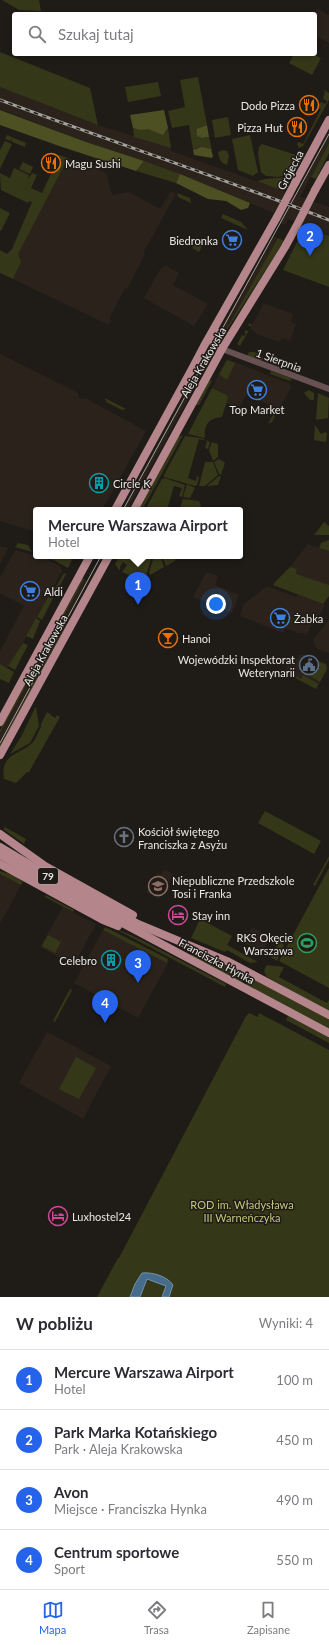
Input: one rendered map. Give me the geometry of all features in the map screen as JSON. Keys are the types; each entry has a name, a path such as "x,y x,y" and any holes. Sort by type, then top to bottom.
{"main road":[{"name":"Grójecka","path":"269,231 329,120"},
{"name":"Aleja Krakowska","path":"136,507 222,349 285,247 329,165"},
{"name":"Aleja Krakowska","path":"117,507 269,231"},
{"path":"220,318 213,340 216,346 222,349"},
{"name":"Aleja Krakowska","path":"0,722 88,559"},
{"name":"Aleja Krakowska","path":"0,755 107,559"},
{"path":"0,834 40,863 128,912 153,930"},
{"name":"79","path":"0,847 96,905"},
{"name":"79","path":"0,855 44,881 96,905"},
{"path":"0,864 103,920 156,941"},
{"name":"Franciszka Hynka","path":"96,905 224,960 329,1016"},
{"name":"Franciszka Hynka","path":"96,905 156,941 329,1033"}],"street":[{"name":"1 Sierpnia","path":"222,349 329,389"}],"shaded area":[{"path":"318,9 328,15 329,14 329,43 317,36 317,12 316,12"},
{"path":"0,87 98,125 171,148 171,151 295,195 329,131 329,143 300,197 329,207 329,236 288,219 285,225 280,223 283,217 231,195 166,169 86,142 0,109"},
{"path":"68,158 106,173 112,195 129,192 160,209 171,191 176,194 143,253 145,254 127,289 125,288 109,319 111,320 109,325 13,279 21,262 17,254"},
{"path":"273,236 278,238 218,344 215,338"},
{"path":"165,265 179,273 173,285 208,304 194,326 144,298 159,271"},
{"path":"264,303 293,314 291,322 296,324 290,341 282,338 280,342 259,335 250,329"},
{"path":"0,354 75,391 79,394 78,397 82,399 85,398 146,431 104,507 33,507 33,531 0,521"},
{"path":"206,355 211,358 129,507 124,507"},
{"path":"227,359 290,384 291,388 279,409 246,395 239,409 227,403 228,398 226,395 212,388"},
{"path":"308,544 329,551 329,585 296,574 297,569 290,567"},
{"path":"0,546 8,548 0,564"},
{"path":"15,550 33,555 33,559 46,559 60,566 62,571 18,652 7,668 0,664 0,651 24,606 0,593 0,578"},
{"path":"206,572 218,576 215,585 239,595 232,613 193,597"},
{"path":"84,579 88,582 0,744 0,733"},
{"path":"267,586 296,597 297,594 325,605 317,621 315,624 312,623 306,635 285,628 283,633 240,616 244,604"},
{"path":"329,619 329,653 317,649 313,640"},
{"path":"300,654 303,655 310,676 320,682 319,684 303,675 301,679 296,676 295,678 284,672 292,657 298,659"},
{"name":"Niepubliczne Przedszkole Tosi i Franka","path":"164,869 173,874 159,899 146,892 158,873 161,875"},
{"path":"0,874 21,885 0,924"},
{"path":"63,907 96,924 74,965 40,947"},
{"path":"252,927 270,937 263,952 244,943"},
{"path":"103,930 168,963 138,1018 74,983"},
{"path":"47,1032 111,1066 83,1119 19,1083"}],"green space":[{"path":"2,0 39,0 41,11 19,10"},
{"path":"0,52 90,88 98,125 0,87"},
{"path":"293,56 317,56 321,58 312,75 289,63"},
{"path":"198,77 207,125 195,130 199,137 209,137 212,150 197,148 193,150 189,125 172,128 168,111 185,107 180,80"},
{"path":"158,82 161,96 128,102 125,87"},
{"path":"322,89 329,93 329,100 303,146 299,148 297,144 298,142 303,144 321,109 317,107 321,102 325,104 327,101 323,99 325,92"},
{"path":"0,110 86,142 144,161 136,171 62,147 0,125"},
{"path":"164,110 168,128 163,135 148,129 140,130 133,128 130,115"},
{"path":"228,117 231,135 215,138 212,120"},
{"path":"207,125 209,137 202,138 197,136 196,129"},
{"path":"133,128 140,130 145,128 165,133 168,128 171,148 134,137"},
{"path":"7,135 26,143 25,147 12,142 12,138 11,141 5,139"},
{"path":"250,135 258,172 253,176 238,170 232,139"},
{"path":"5,141 12,144 0,169 0,150"},
{"path":"329,143 329,153 316,179 311,177"},
{"path":"262,144 296,155 295,162 288,174 278,177 266,176 261,172 258,154 259,147"},
{"path":"202,147 211,149 213,156 212,158 194,155 193,150"},
{"path":"223,150 227,151 229,156 227,165 220,160 218,152"},
{"path":"53,153 68,158 18,254 21,262 13,279 0,273 0,250 7,254 12,249 32,202 29,201 28,203 1,190 0,173 10,178 14,168 29,175 28,179 32,173 37,175 31,188 42,193 57,161 51,157"},
{"path":"144,161 180,174 176,183 136,171"},
{"path":"23,162 33,167 30,174 19,169"},
{"path":"180,174 250,203 248,208 241,210 226,201 208,199 176,183"},
{"path":"287,177 280,190 257,181 265,179"},
{"path":"177,193 190,198 191,203 178,197"},
{"path":"0,208 10,213 1,231 0,230"},
{"path":"223,214 241,222 248,230 221,218"},
{"path":"308,228 329,236 329,287 283,270 297,242 303,238"},
{"path":"278,238 284,241 218,344"},
{"path":"198,240 204,242 199,252 192,248"},
{"path":"250,328 240,346 237,344 242,335 244,336 246,334 244,332 246,330 248,331"},
{"path":"249,352 258,353 263,359 261,361 247,356"},
{"path":"227,360 235,363 227,380 219,374"},
{"path":"271,371 292,379 290,381 270,374"},
{"path":"209,380 212,381 199,405 196,405"},
{"path":"212,388 227,395 228,398 222,417 213,419 208,423 205,429 205,438 188,434"},
{"path":"309,390 314,393 314,400 310,400 304,393"},
{"path":"318,393 329,398 328,418 316,420"},
{"path":"105,398 126,409 122,410 106,402"},
{"path":"265,406 277,412 272,422 268,424 274,413 266,409"},
{"path":"315,425 321,434 325,432 327,433 326,442 314,440"},
{"path":"183,435 144,507 141,507 178,437"},
{"path":"185,436 201,438 210,442 208,449 205,448 207,441 199,439 188,478 196,481 197,476 199,477 197,485 195,486 164,477"},
{"path":"212,442 218,444 218,457 213,461 209,450"},
{"path":"219,459 225,463 221,475 219,474 214,462"},
{"path":"205,462 213,462 218,475 205,486 199,486"},
{"path":"221,476 218,485 207,486"},
{"path":"165,478 185,485 182,497 179,496 182,488 174,486 168,507 147,507 162,479"},
{"path":"187,484 195,488 190,498 183,497"},
{"path":"183,499 199,501 201,506 200,507 180,507"},
{"path":"324,522 329,526 329,535 314,535"},
{"path":"329,540 329,551 319,548 321,543"},
{"path":"18,543 28,545 32,552 15,547"},
{"path":"52,559 72,560 68,568"},
{"path":"118,559 151,559 145,579 142,581 122,572 127,565 123,562 120,567 120,571 115,564"},
{"path":"153,559 161,559 164,567 150,575 149,573"},
{"path":"163,559 175,559 175,561 166,566"},
{"path":"290,567 297,569 296,574 329,585 329,596 323,604 273,585"},
{"path":"64,573 66,574 55,595 52,594"},
{"path":"83,578 84,579 0,733 0,730"},
{"path":"48,597 53,598 42,620 37,617"},
{"path":"36,618 40,621 33,639 26,636"},
{"path":"67,624 0,747 0,744"},
{"path":"23,643 28,645 15,670 8,666"},
{"path":"303,655 326,664 327,669 320,682 299,669 304,659"},
{"path":"0,664 14,672 9,683 0,679"},
{"path":"303,675 319,684 316,689 295,678 296,676 301,679"},
{"path":"36,706 39,726 30,743 10,754 21,737"},
{"path":"47,712 55,718 57,715 60,717 29,772 27,772 16,783 4,779 4,765 10,757 33,742"},
{"path":"265,811 321,841 314,854 258,823"},
{"path":"5,827 26,839 24,844 3,829"},
{"path":"329,856 329,860 315,886 313,885"},
{"name":"RKS Okęcie Warszawa","path":"329,868 329,988 279,961"},
{"path":"0,871 15,876 23,882 21,885 0,874"},
{"path":"45,895 74,910 73,912 45,897"},
{"path":"200,919 232,936 227,945 258,962 250,963 227,950 225,952 191,938"},
{"path":"108,925 140,939 226,984 225,987"},
{"path":"105,927 168,959 167,963 103,930"},
{"path":"48,935 61,942 55,953 42,946"},
{"path":"280,941 284,945 277,961 271,957"},
{"path":"193,951 244,974 246,977 243,983 191,956"},
{"path":"267,965 284,967 279,977 327,1003 329,1000 329,1012 267,977 264,971"},
{"path":"249,976 329,1019 329,1029 246,985"},
{"path":"70,989 72,990 55,1022 53,1021"},
{"name":"ROD im. Władysława III Warneńczyka","path":"249,1013 258,1017 259,1013 329,1050 329,1297 97,1297 246,1016"},
{"path":"288,1016 329,1037 329,1043 286,1020"},
{"path":"76,1057 96,1068 79,1099 59,1089"}],"water":[{"path":"142,1273 159,1275 167,1279 173,1285 169,1297 162,1297 166,1286 147,1279 140,1297 130,1297 135,1284"}],"tram line":[{"path":"125,507 329,134"},
{"path":"0,743 99,559"}],"railway":[{"path":"0,100 329,220"}],"place":[{"name":"Dodo Pizza","path":"309,105"},
{"name":"Pizza Hut","path":"297,127"},
{"name":"Magu Sushi","path":"51,163"},
{"name":"Biedronka","path":"232,240"},
{"name":"Park Marka Kotańskiego","path":"310,256"},
{"name":"Top Market","path":"257,390"},
{"name":"Circle K","path":"99,483"},
{"name":"Aldi","path":"30,591"},
{"name":"Mercure Warszawa Airport","path":"138,605"},
{"name":"Żabka","path":"280,618"},
{"name":"Hanoi","path":"168,638"},
{"name":"Wojewódzki Inspektorat Weterynarii","path":"309,665"},
{"name":"Kościół świętego Franciszka z Asyżu","path":"124,837"},
{"name":"Niepubliczne Przedszkole Tosi i Franka","path":"158,886"},
{"name":"Stay inn","path":"178,915"},
{"name":"RKS Okęcie Warszawa","path":"307,943"},
{"name":"Celebro","path":"111,960"},
{"name":"Avon","path":"138,983"},
{"name":"Centrum sportowe","path":"105,1023"},
{"name":"Luxhostel24","path":"58,1216"}]}
